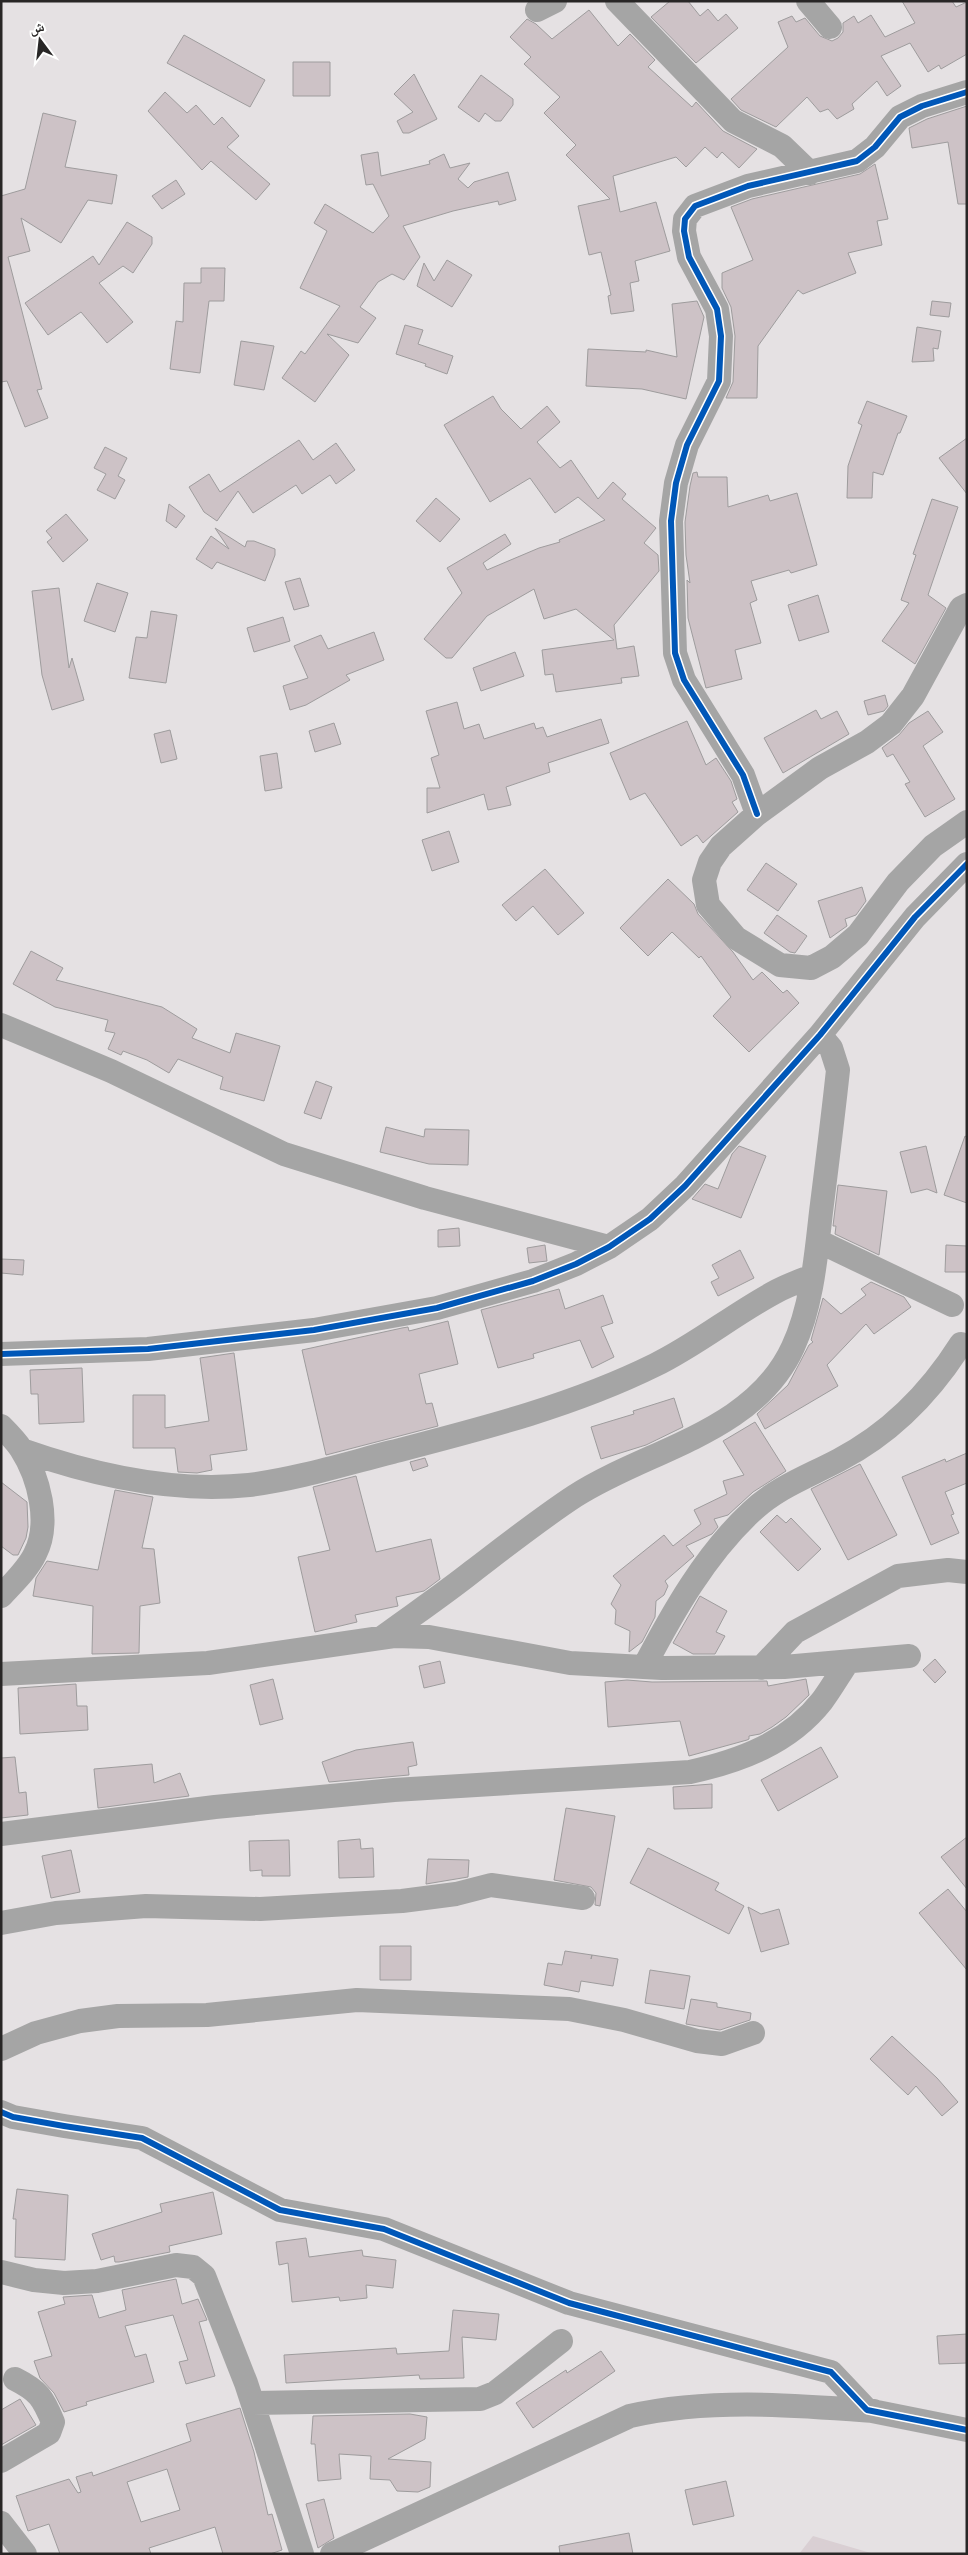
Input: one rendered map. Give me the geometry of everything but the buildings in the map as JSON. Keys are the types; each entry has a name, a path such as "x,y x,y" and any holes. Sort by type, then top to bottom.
{"street":[{"path":"618,1 733,121 782,146 810,173"},
{"path":"808,1 830,27"},
{"path":"758,814 743,775 684,680 675,653 671,521 676,483 686,445 719,381 721,336 717,309 689,257 684,230 685,219 695,206 748,186 857,161 875,147 900,118 922,106 967,92"},
{"path":"967,605 961,608 913,696 891,724 867,742 820,768 758,814 721,846 710,862 704,880 708,905 736,938 780,965 811,968 832,957 858,936 898,882 919,860 933,846 967,822"},
{"path":"1,1354 148,1349 314,1330 437,1308 533,1282 576,1264 609,1247 650,1219 685,1186 820,1035 915,918 967,864"},
{"path":"1,1025 111,1071 284,1154 425,1198 609,1247"},
{"path":"384,1637 529,1527 577,1495 623,1469 737,1414 758,1397 784,1364 794,1346 805,1311 812,1276 818,1241 838,1070 831,1048 820,1035"},
{"path":"818,1241 952,1304"},
{"path":"22,1450 68,1466 119,1477 179,1485 248,1485 307,1474 493,1425 551,1407 609,1385 656,1364 777,1291 812,1276"},
{"path":"644,1667 685,1593 751,1511 786,1485 839,1460 879,1436 909,1410 942,1374 961,1344"},
{"path":"1,1426 22,1450 35,1478 41,1501 42,1526 36,1553 6,1582"},
{"path":"761,1668 795,1632 898,1576 948,1570 967,1572"},
{"path":"1,1674 208,1663 384,1637 428,1637 570,1663 644,1667 761,1668 847,1663 909,1656"},
{"path":"1,1834 214,1807 384,1791 690,1772 722,1765 755,1753 795,1730 821,1702 847,1663"},
{"path":"1,1923 56,1913 146,1906 260,1909 402,1901 456,1894 491,1885 583,1898"},
{"path":"1,2048 36,2033 80,2021 118,2016 207,2014 358,2000 569,2010 624,2020 697,2041 722,2044 753,2033"},
{"path":"1,2112 56,2125 142,2138 280,2210 384,2229 568,2302 831,2372 867,2410 967,2430"},
{"path":"1,2272 64,2283 96,2281 176,2265 192,2266 204,2276 253,2403 302,2554"},
{"path":"253,2403 480,2399 495,2393 561,2342"},
{"path":"1,2461 49,2433 52,2422 44,2399 32,2388 15,2379"},
{"path":"332,2554 630,2416 665,2408 727,2405 867,2410 967,2417"},
{"path":"4,2534 25,2554"}],"shaded area":[{"path":"813,2536 874,2554 799,2554"}],"cycle path":[{"path":"757,814 743,775 684,680 675,653 671,521 676,483 687,445 719,381 721,336 717,309 689,257 684,231 685,219 695,206 748,186 857,161 875,147 900,117 922,106 967,92"},
{"path":"1,1354 148,1349 314,1330 437,1308 533,1281 576,1264 609,1247 650,1219 685,1186 820,1035 915,917 967,864"},
{"path":"1,2112 13,2117 142,2138 280,2210 384,2229 569,2303 831,2372 867,2410 967,2430"}]}
